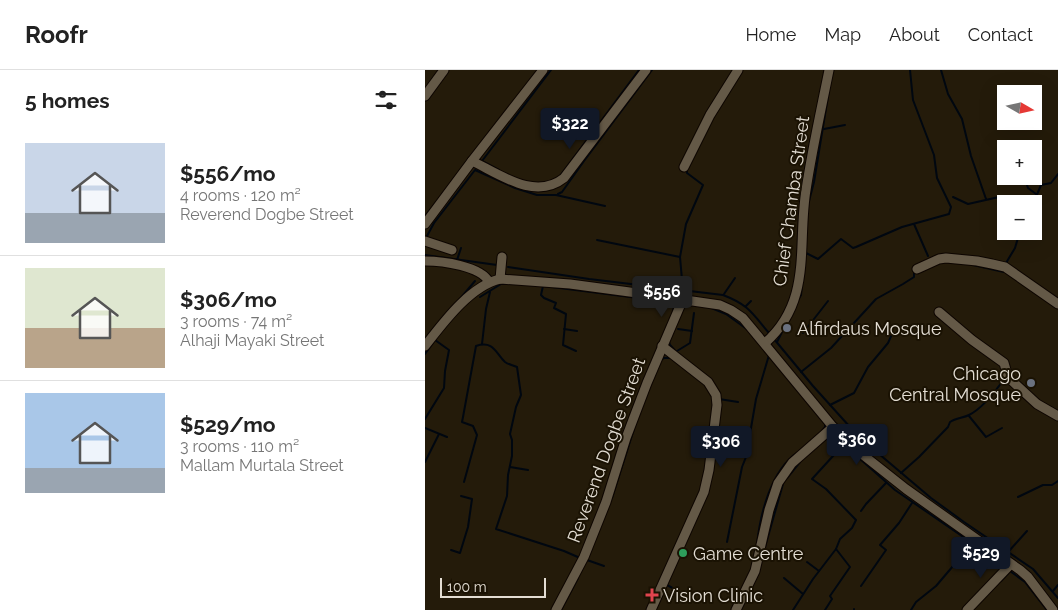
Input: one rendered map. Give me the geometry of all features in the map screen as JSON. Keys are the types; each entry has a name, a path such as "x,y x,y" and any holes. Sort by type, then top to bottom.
{"street":[{"path":"425,96 444,70"},
{"path":"425,224 543,70"},
{"path":"472,161 529,187 541,188 551,186 563,178 646,70"},
{"path":"684,167 710,115 739,70"},
{"name":"Chief Chamba Street","path":"770,338 784,324 800,280 805,192 829,70"},
{"path":"425,241 451,250"},
{"path":"500,279 502,257"},
{"path":"917,270 939,259 977,260 1005,267 1058,304"},
{"path":"425,261 480,271 489,282"},
{"path":"425,346 446,318 489,282 500,279 570,284 720,305 731,310 770,338 833,427 866,458 1011,564 1028,578 1053,610"},
{"name":"Reverend Dogbe Street","path":"556,610 584,557 597,525 634,416 683,300"},
{"path":"939,312 972,340 1005,363 1012,382 1037,404 1058,416"},
{"path":"651,610 704,492 709,470 717,405 716,395 708,382 662,346"},
{"path":"736,610 755,571 769,510 778,483 792,463 833,427"},
{"path":"967,610 1011,564"}],"waterway":[{"path":"499,170 482,161 551,70"},
{"path":"560,176 639,70"},
{"path":"558,194 562,192 652,70"},
{"path":"806,253 818,259 841,239 853,248 902,227 949,214 951,207 937,178 934,155 913,100 910,70"},
{"path":"941,70 948,94 962,119 971,156 986,199"},
{"path":"809,201 814,182 829,90"},
{"path":"824,129 845,125"},
{"path":"803,181 810,144"},
{"path":"683,291 680,257 686,224 703,185 687,173 687,169"},
{"path":"427,236 434,223 475,170 515,188 537,195 556,195 605,206"},
{"path":"1037,195 1041,185 1051,183 1058,174"},
{"path":"1027,185 1036,194"},
{"path":"953,197 968,204 997,197"},
{"path":"426,215 433,207"},
{"path":"914,224 928,256"},
{"path":"597,240 680,257"},
{"path":"1006,263 1017,240"},
{"path":"457,260 461,248"},
{"path":"425,255 497,265"},
{"path":"973,265 1004,272"},
{"path":"508,267 723,295 744,306 769,333"},
{"path":"801,372 831,348 876,299 914,277 914,269"},
{"path":"724,294 735,278"},
{"path":"459,300 475,281"},
{"path":"480,297 501,284 507,284"},
{"path":"797,302 801,295 802,285"},
{"path":"543,286 541,295 556,303 554,308 566,314 563,345 576,351"},
{"path":"544,286 646,299"},
{"path":"482,344 490,292"},
{"path":"746,306 751,301"},
{"path":"803,333 828,301"},
{"path":"668,302 674,307 673,311"},
{"path":"709,307 726,314 748,330"},
{"path":"677,351 690,343 694,313"},
{"path":"777,342 785,326"},
{"path":"564,329 577,331"},
{"path":"678,329 692,331"},
{"path":"830,405 854,393 868,367 888,343 892,334"},
{"path":"774,339 859,437 931,498 1033,569 1058,598"},
{"path":"425,354 435,340"},
{"path":"425,419 444,388 449,350 435,340"},
{"path":"669,342 679,355"},
{"path":"464,482 477,435 473,426 462,422 476,346 487,345 491,346 505,362 517,367 521,395 516,407 510,434 512,456 508,475 507,496 496,529 580,558"},
{"path":"727,542 742,467 746,457 756,399 769,355"},
{"path":"661,360 671,358"},
{"path":"901,473 948,427 950,422 969,415 984,404 1004,379"},
{"path":"719,399 738,402"},
{"path":"969,416 986,437 1002,428"},
{"path":"821,432 825,424"},
{"path":"425,428 447,437"},
{"path":"612,498 634,429"},
{"path":"425,462 439,434"},
{"path":"793,610 813,579 836,549 840,539 852,528 856,520 826,489 812,479 844,444"},
{"path":"850,450 895,490 988,554 1002,568"},
{"path":"757,545 764,507 774,481 789,460 798,452"},
{"path":"787,478 800,462"},
{"path":"510,467 528,470"},
{"path":"1018,497 1043,485 1052,485 1058,481"},
{"path":"861,511 886,483"},
{"path":"763,554 783,484"},
{"path":"451,550 460,553 468,527 472,499 461,496"},
{"path":"861,586 886,550 880,545 899,523 912,503"},
{"path":"1009,551 1027,531"},
{"path":"911,610 916,602 936,586 971,545"},
{"path":"825,610 832,599 830,596 850,567 836,549"},
{"path":"587,560 604,566"},
{"path":"807,562 819,571"},
{"path":"1001,581 1010,571 1025,582 1047,610"},
{"path":"561,610 578,578"},
{"path":"784,578 803,594"},
{"path":"667,585 678,591"},
{"path":"1053,591 1058,585"}],"place":[{"name":"Alfirdaus Mosque","path":"787,328"},
{"name":"Chicago Central Mosque","path":"1031,383"},
{"name":"Game Centre","path":"683,553"},
{"name":"Vision Clinic","path":"652,595"}]}
